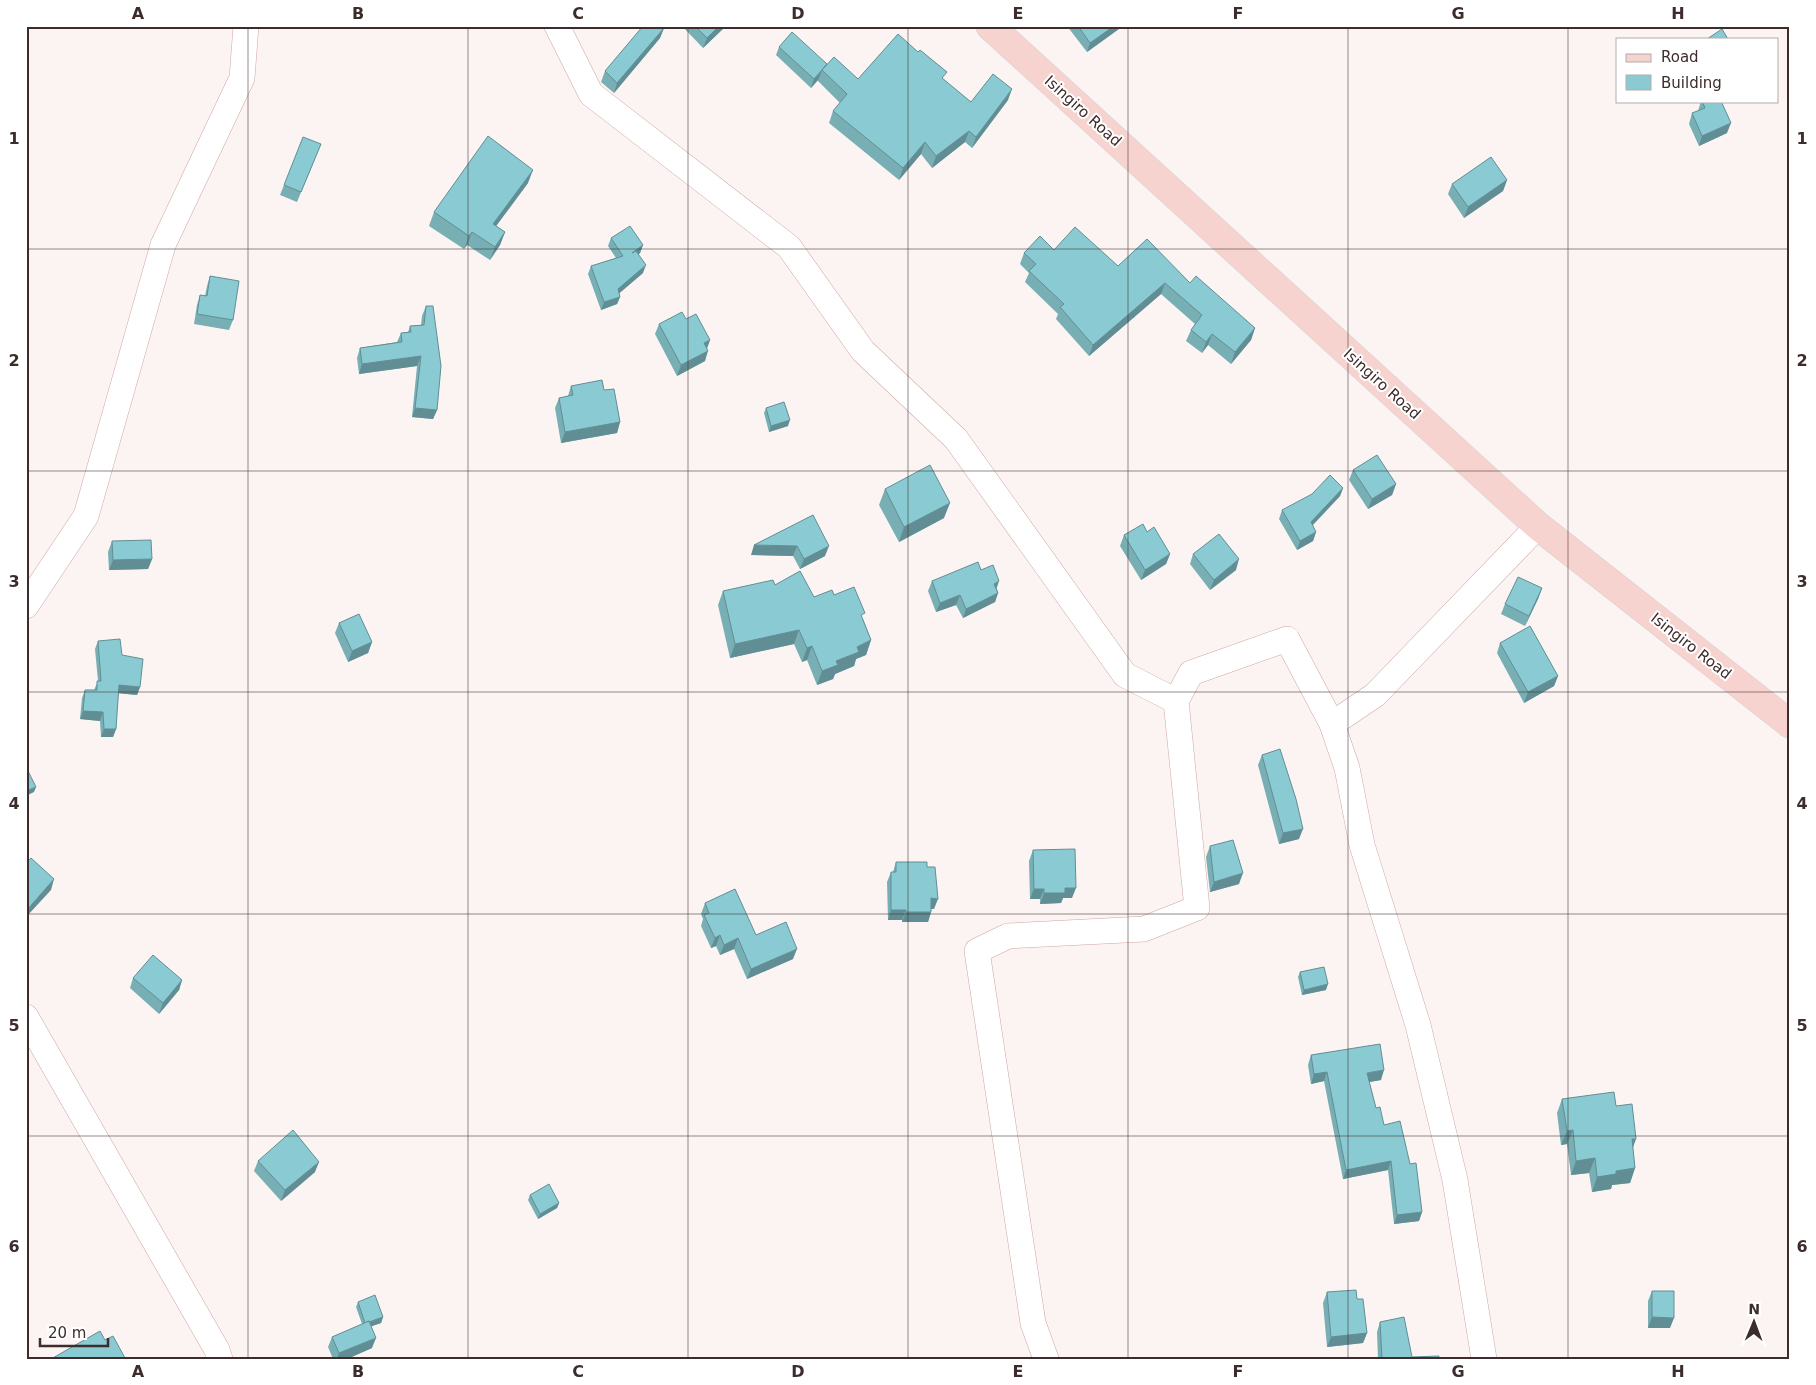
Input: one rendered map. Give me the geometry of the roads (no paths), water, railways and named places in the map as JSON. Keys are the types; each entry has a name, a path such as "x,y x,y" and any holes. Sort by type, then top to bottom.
{"main road":[{"name":"Isingiro Road","path":"990,26 1538,526 1790,724"}],"street":[{"path":"26,606 86,516 163,245 242,78 246,26"},
{"path":"557,26 591,94 789,247 863,351 956,439 1125,675 1176,700"},
{"path":"1332,724 1375,695 1538,526"},
{"path":"1046,1359 1033,1323 977,951 1008,936 1144,929 1197,908 1176,700 1191,673 1287,639 1332,724 1347,768 1362,845 1418,1026 1455,1180 1484,1359"},
{"path":"26,1018 217,1350 220,1359"}]}
